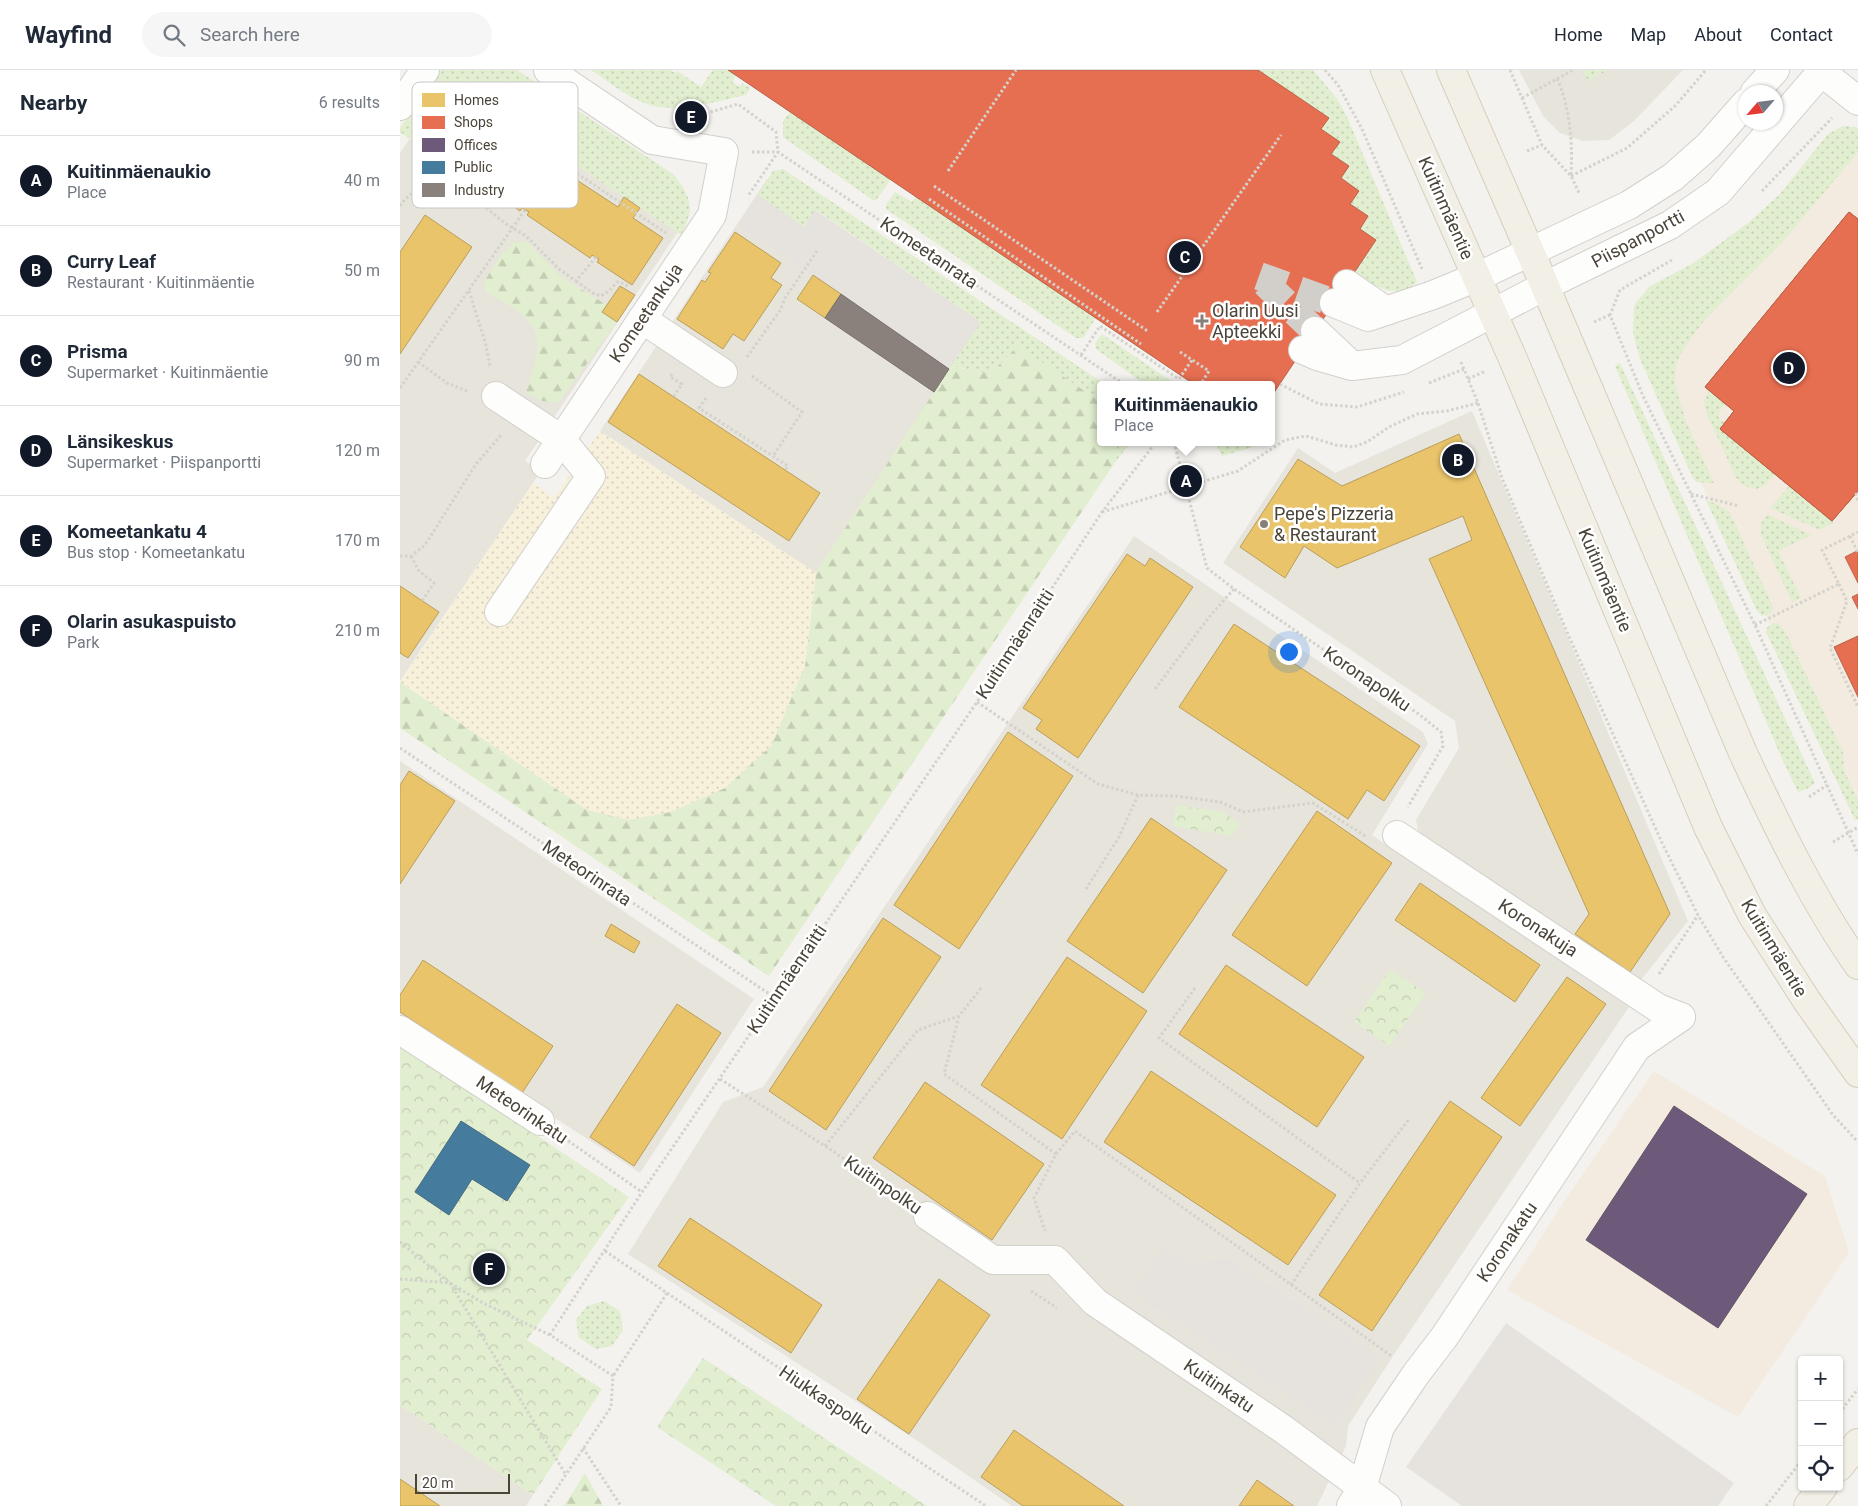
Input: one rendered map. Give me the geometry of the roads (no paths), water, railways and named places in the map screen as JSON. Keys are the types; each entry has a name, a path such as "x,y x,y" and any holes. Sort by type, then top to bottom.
{"main road":[{"name":"Kuitinmäentie","path":"1384,70 1493,313 1708,827 1752,915 1806,1001 1858,1073"},
{"path":"1451,70 1545,286 1743,753 1783,837 1814,893 1858,965"},
{"path":"1843,1462 1858,1443"},
{"path":"1808,1506 1820,1491"}],"street":[{"path":"417,82 425,70"},
{"name":"Komeetankuja","path":"548,70 566,82"},
{"path":"1761,85 1775,70"},
{"path":"1821,71 1858,101"},
{"name":"Piispanportti","path":"1309,340 1317,356 1352,366 1402,360 1545,286 1670,225 1718,192 1821,71"},
{"path":"400,106 412,89"},
{"name":"Komeetankuja","path":"544,464 712,215 724,152 652,140 578,90"},
{"name":"Piispanportti","path":"1340,293 1368,317 1433,296 1477,277 1629,205 1672,177 1708,146 1738,112"},
{"path":"642,319 723,373"},
{"path":"496,396 562,438 591,476 499,612"},
{"name":"Koronakuja","path":"1397,835 1658,1008 1680,1017"},
{"name":"Koronakatu","path":"1357,1497 1380,1427 1450,1328 1637,1046 1680,1017"},
{"name":"Meteorinkatu","path":"400,1030 540,1121"},
{"name":"Kuitinpolku","path":"928,1216 993,1260 1055,1260"},
{"name":"Kuitinkatu","path":"1055,1260 1095,1302 1283,1429 1357,1497 1387,1506"}],"tunnel":[{"path":"1259,276 1334,303"},
{"path":"1265,283 1315,331"}],"place":[{"name":"Komeetankatu 4","path":"691,117"},
{"name":"Prisma","path":"1185,257"},
{"name":"Olarin Uusi Apteekki","path":"1202,321"},
{"name":"Länsikeskus","path":"1789,368"},
{"name":"Curry Leaf","path":"1458,460"},
{"name":"Kuitinmäenaukio","path":"1186,481"},
{"name":"Pepe's Pizzeria & Restaurant","path":"1264,524"},
{"name":"Olarin asukaspuisto","path":"489,1269"}]}
